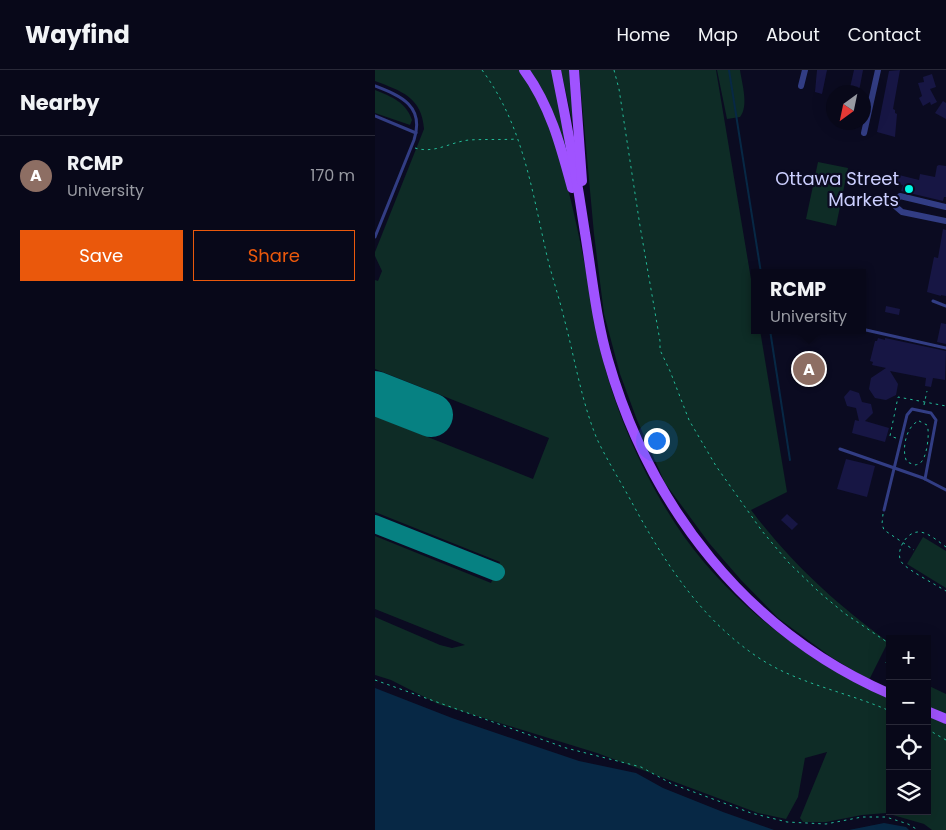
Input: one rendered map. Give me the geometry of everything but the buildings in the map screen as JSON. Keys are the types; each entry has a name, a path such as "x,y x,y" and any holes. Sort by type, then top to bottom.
{"main road":[{"path":"524,70 545,107 558,139 585,230"},
{"path":"556,70 573,153 603,338 616,386 638,444 649,467 694,538 717,567 767,617 832,664 886,692"},
{"path":"574,70 585,230"},
{"path":"931,713 946,719"}],"street":[{"path":"801,86 805,70"},
{"path":"864,133 878,70"},
{"path":"946,207 900,196 895,206 902,212 946,221"}],"lane":[{"path":"375,86 397,94 409,104 416,118 416,133 375,236"},
{"path":"375,116 416,133"},
{"path":"933,301 946,306"},
{"path":"866,330 946,348"},
{"path":"884,510 908,412 912,410 933,414 936,420 925,480"},
{"path":"840,449 895,467 946,490"}],"path":[{"path":"613,70 619,89 639,226 660,350 689,420 716,466 788,562 844,613 886,641"},
{"path":"411,147 423,151 467,140 518,139"},
{"path":"922,411 927,391"},
{"path":"919,421 927,426 929,432 924,458 920,464 915,465 909,464 904,456 909,431 913,424 919,421"},
{"path":"884,510 882,527 914,550"},
{"path":"946,547 920,532 914,533 903,542 900,556 903,564 946,591"},
{"path":"375,680 566,748 641,767 672,784 760,815 787,822 826,824 863,817 886,817 908,824 918,830"},
{"path":"869,702 886,708"},
{"path":"931,731 946,740"}],"green space":[{"path":"375,70 522,70 538,97 561,162 580,240 599,345 610,386 630,439 643,466 656,492 686,540 722,583 743,603 765,622 813,657 838,673 886,697 886,813 862,815 826,822 803,822 800,818 827,752 805,758 798,797 786,819 758,813 597,753 438,704 391,680 375,675 375,617 440,645 452,648 465,645 375,609 375,536 491,583 500,562 375,512 375,416 533,479 549,438 375,369 375,280 378,281 382,271 375,252 424,129 419,109 409,97 375,81"},
{"path":"528,70 553,70 568,157"},
{"path":"561,70 571,70 574,129"},
{"path":"579,70 716,70 751,279 751,334 761,334 787,492 751,510 766,530 798,565 832,597 886,640 886,646 869,680 831,657 778,618 741,580 709,543 665,483 637,420 620,374 604,314 594,234"},
{"path":"717,70 740,70 744,107 740,117 727,119"},
{"path":"375,90 402,104 412,120 410,125 375,113"},
{"path":"818,162 848,168 836,226 806,219"},
{"path":"923,537 946,551 946,588 907,564"},
{"path":"931,687 946,694 946,714 931,708"},
{"path":"931,717 946,724 946,830 932,830 924,824 893,815 931,815"}],"water":[{"path":"375,688 452,718 579,761 636,773 663,788 774,830 375,830"},
{"path":"884,823 906,827 909,830 849,830"}],"waterway":[{"path":"729,70 760,269"},
{"path":"771,334 790,460"}],"taxiway":[{"path":"375,524 496,572"}],"runway":[{"path":"375,393 431,415"}],"place":[{"name":"Ottawa Street Markets","path":"909,189"},
{"name":"RCMP","path":"809,369"}]}
